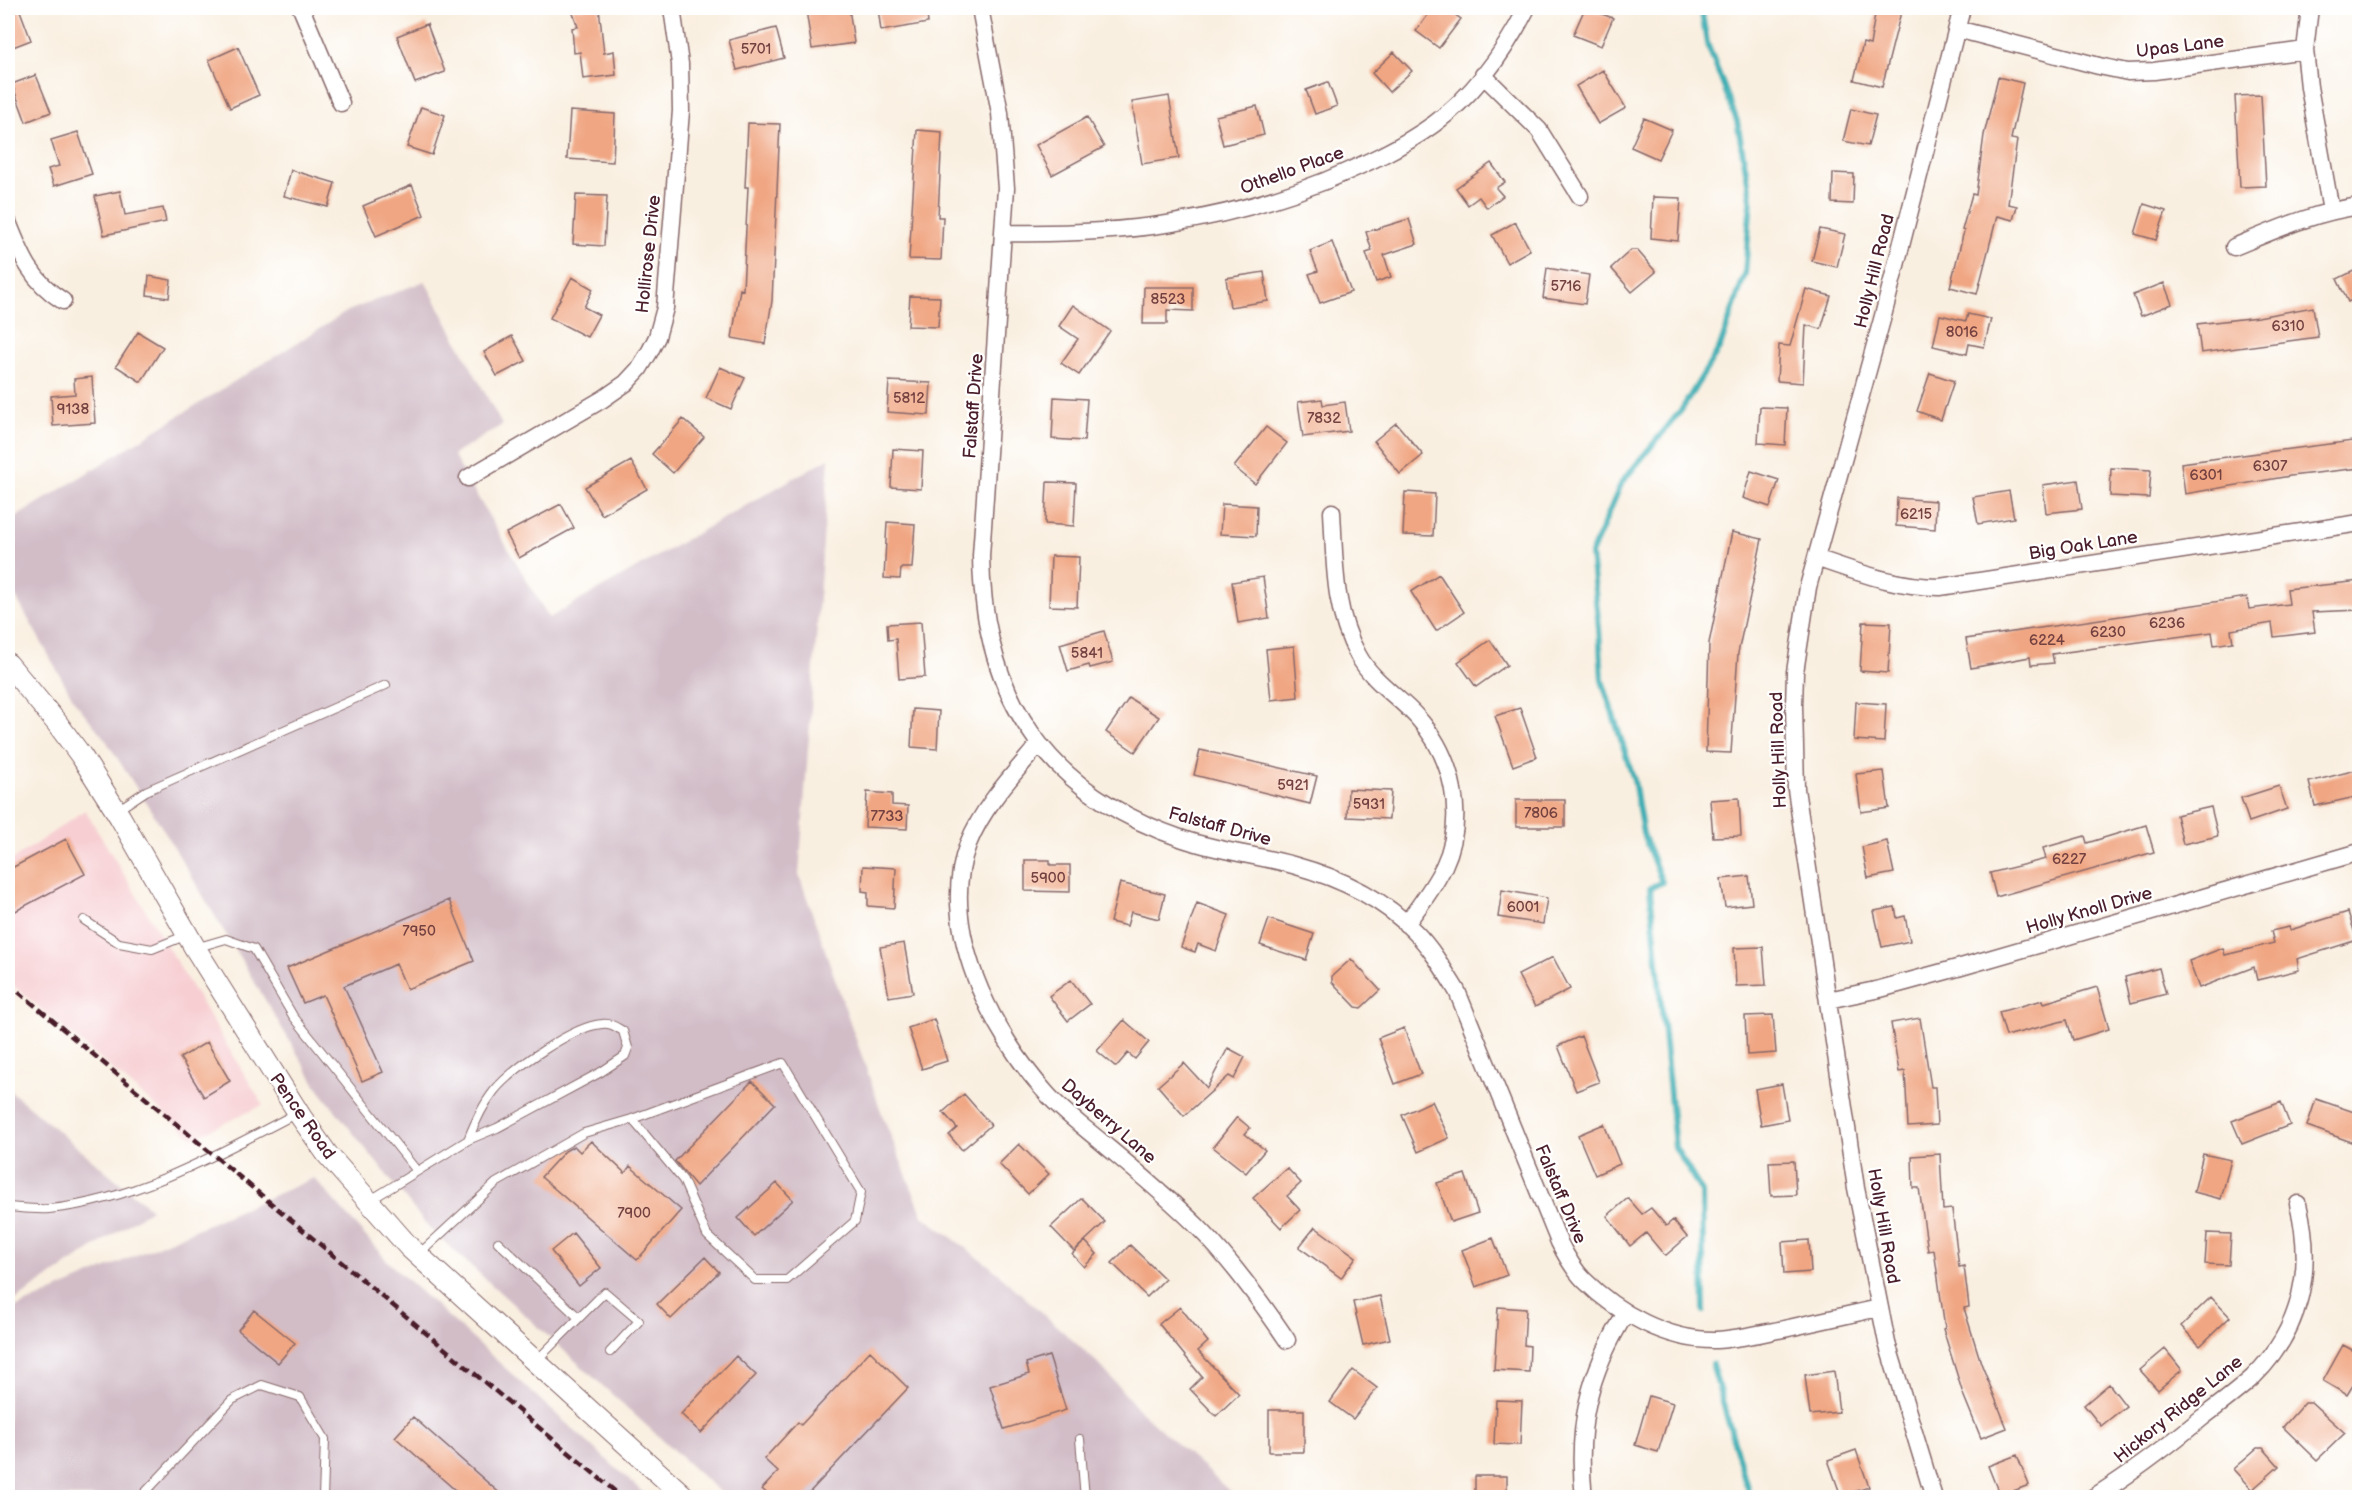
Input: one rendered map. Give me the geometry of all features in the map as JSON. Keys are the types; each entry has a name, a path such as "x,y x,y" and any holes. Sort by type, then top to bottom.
{"street":[{"path":"301,8 341,103"},
{"name":"Hollirose Drive","path":"468,478 618,388 639,369 657,337 665,308 681,111 680,64 672,8"},
{"name":"Falstaff Drive","path":"980,8 1000,113 1005,157 1004,233 981,556 981,587 986,624 994,657 1019,718 1059,767 1093,794 1122,812 1155,829 1185,840 1292,865 1330,877 1384,906 1406,924 1437,958 1457,991 1559,1242 1571,1264 1583,1280 1626,1313 1660,1329 1715,1340 1755,1335 1879,1308"},
{"name":"Othello Place","path":"1004,233 1105,231 1162,226 1243,209 1292,194 1358,167 1402,145 1435,123 1460,101 1503,50 1527,8"},
{"name":"Holly Hill Road","path":"1934,1497 1901,1394 1879,1308 1856,1188 1801,821 1794,746 1795,672 1808,587 1883,316 1962,8"},
{"path":"2310,8 2305,50 2309,87 2331,211"},
{"name":"Upas Lane","path":"1957,29 2128,72 2154,71 2305,50"},
{"path":"1483,75 1539,130 1580,196"},
{"path":"2234,247 2292,223 2331,211 2360,206"},
{"path":"8,222 21,254 34,277 42,286 63,301"},
{"path":"1332,512 1337,599 1349,636 1369,671 1384,688 1417,717 1435,741 1452,783 1455,810 1450,848 1444,866 1429,893 1406,924"},
{"name":"Big Oak Lane","path":"1816,558 1879,579 1914,587 1940,587 2360,523"},
{"name":"Pence Road","path":"8,664 82,757 116,811 191,942 298,1113 327,1154 418,1256 686,1497"},
{"name":"Dayberry Lane","path":"1039,744 998,792 968,844 961,873 960,902 963,931 979,987 998,1024 1030,1073 1047,1094 1066,1113 1155,1186 1198,1227 1247,1283 1287,1340"},
{"name":"Holly Knoll Drive","path":"1828,1000 1880,989 1961,967 2360,852"},
{"name":"Hickory Ridge Lane","path":"2092,1497 2120,1480 2181,1435 2253,1377 2270,1357 2296,1312 2304,1285 2306,1253 2298,1204"},
{"path":"1584,1497 1580,1452 1581,1430 1587,1402 1605,1351 1626,1313"}],"lane":[{"path":"116,811 146,791 386,685"},
{"path":"84,920 119,943 152,950 191,942 226,939 255,949 293,1016 417,1171"},
{"path":"368,1201 468,1140 497,1128 601,1072 625,1056 628,1048 623,1031 612,1024 600,1024 581,1030 517,1068 494,1090 477,1115 468,1140"},
{"path":"418,1256 496,1183 584,1133 632,1119 783,1063 861,1192 855,1221 787,1280 755,1280 707,1236 683,1180 632,1119"},
{"path":"8,1207 47,1209 95,1202 145,1185 215,1155 298,1113"},
{"path":"498,1242 579,1318"},
{"path":"535,1362 605,1292 639,1321 610,1352"},
{"path":"140,1497 232,1400 262,1385 300,1397 325,1439 323,1497"},
{"path":"1080,1439 1085,1497"}],"shaded area":[{"path":"425,281 502,425 453,455 549,618 829,458 799,875 883,1117 923,1216 991,1267 1100,1365 1138,1409 1236,1497 725,1497 428,1227 319,1090 163,829 105,739 75,702 8,583 8,522 348,311"},
{"path":"85,810 263,1105 193,1138 8,981 8,863"},
{"path":"8,1089 151,1209 8,1305"},
{"path":"314,1178 390,1264 648,1497 8,1497 8,1311"}],"building":[{"path":"8,8 19,8 31,40 8,49"},
{"path":"571,8 599,8 604,53 614,51 616,75 583,79 580,52 574,53 572,28 578,27"},
{"path":"849,8 854,43 812,49 806,10"},
{"path":"878,8 926,8 928,23 881,31"},
{"path":"1433,8 1445,8 1461,19 1439,48 1416,31"},
{"path":"1585,8 1613,18 1601,46 1573,35"},
{"path":"1876,8 1902,8 1882,87 1854,80 1863,43 1870,45"},
{"path":"427,24 445,72 415,83 397,36"},
{"path":"776,28 784,58 737,70 729,40"},
{"path":"238,47 259,95 230,108 209,60"},
{"path":"1394,52 1412,71 1389,92 1372,73"},
{"path":"1603,70 1626,108 1598,124 1576,86"},
{"path":"36,75 51,112 26,122 12,84"},
{"path":"1998,77 2023,83 2011,139 2017,140 2008,204 2017,206 2013,220 1997,216 1977,294 1950,287 1972,194 1976,195 1984,135"},
{"path":"1328,82 1337,106 1315,114 1306,90"},
{"path":"2261,95 2266,186 2240,187 2235,96"},
{"path":"1169,96 1179,158 1142,164 1132,102"},
{"path":"1257,106 1264,135 1223,145 1216,116"},
{"path":"421,107 445,115 432,155 407,147"},
{"path":"1851,109 1876,115 1868,146 1843,141"},
{"path":"570,111 615,114 613,162 567,159"},
{"path":"1087,117 1104,147 1052,175 1036,145"},
{"path":"1644,118 1672,130 1658,159 1631,147"},
{"path":"748,123 780,124 772,301 765,344 732,338 740,289 743,290 748,187 745,187"},
{"path":"917,130 942,132 938,217 943,217 941,260 909,259"},
{"path":"78,132 92,174 54,186 48,169 59,166 51,140"},
{"path":"1491,163 1505,182 1496,188 1503,196 1487,208 1479,197 1468,205 1456,188"},
{"path":"291,170 335,183 328,207 284,196"},
{"path":"1833,173 1854,174 1853,204 1832,203"},
{"path":"412,185 424,215 376,236 363,206"},
{"path":"120,191 125,215 163,208 166,222 104,235 95,196"},
{"path":"576,195 607,196 604,246 573,244"},
{"path":"1653,197 1681,198 1678,241 1651,238"},
{"path":"2144,204 2166,211 2156,240 2135,234"},
{"path":"1409,219 1417,244 1384,255 1391,277 1376,282 1366,253 1372,251 1366,232"},
{"path":"1515,222 1530,250 1507,263 1492,235"},
{"path":"1820,229 1845,234 1837,267 1812,261"},
{"path":"1332,242 1351,292 1320,303 1309,274 1318,271 1310,251"},
{"path":"1631,250 1637,250 1656,272 1632,292 1611,268"},
{"path":"1547,268 1589,275 1585,304 1543,298"},
{"path":"2360,268 2360,296 2348,302 2337,279"},
{"path":"1264,272 1268,301 1230,307 1226,278"},
{"path":"149,276 171,280 169,298 147,295"},
{"path":"572,277 593,289 584,307 599,315 587,337 550,318"},
{"path":"2164,283 2172,304 2141,316 2133,295"},
{"path":"1144,287 1193,287 1193,311 1167,310 1167,324 1143,324"},
{"path":"1806,289 1831,296 1821,329 1806,325 1803,383 1777,381 1779,345 1790,346"},
{"path":"910,296 940,297 938,327 908,326"},
{"path":"1073,305 1110,331 1079,375 1061,363 1078,339 1059,326"},
{"path":"2313,307 2318,337 2201,353 2197,324 2258,317"},
{"path":"1968,314 1991,319 1984,347 1969,344 1967,354 1933,346 1940,315 1966,321"},
{"path":"138,332 163,347 141,382 116,366"},
{"path":"512,336 526,361 497,376 484,352"},
{"path":"720,367 745,378 731,409 706,398"},
{"path":"1930,373 1954,381 1941,420 1917,411"},
{"path":"92,377 95,423 53,426 51,396 75,394 74,379"},
{"path":"889,381 931,383 929,415 887,412"},
{"path":"1054,397 1087,399 1084,441 1052,439"},
{"path":"1322,399 1323,405 1345,402 1349,431 1303,437 1298,402"},
{"path":"1760,407 1787,408 1785,445 1758,443"},
{"path":"683,419 704,437 673,473 652,454"},
{"path":"1396,423 1423,455 1400,474 1374,441"},
{"path":"1266,427 1287,443 1255,484 1234,467"},
{"path":"2360,440 2360,468 2290,476 2185,494 2181,463"},
{"path":"893,449 923,451 921,489 891,487"},
{"path":"631,461 647,489 602,515 585,487"},
{"path":"2111,468 2151,470 2149,498 2110,496"},
{"path":"1751,471 1779,480 1770,507 1743,498"},
{"path":"2078,480 2082,509 2046,513 2043,485"},
{"path":"1047,482 1076,483 1074,526 1045,524"},
{"path":"2009,491 2014,518 1978,524 1973,497"},
{"path":"1405,492 1435,494 1433,536 1403,535"},
{"path":"1897,498 1936,501 1935,529 1896,526"},
{"path":"561,504 574,528 519,558 506,533"},
{"path":"1222,504 1257,506 1256,536 1220,534"},
{"path":"887,522 915,524 912,568 901,568 900,579 884,578"},
{"path":"1732,532 1762,539 1738,653 1731,753 1706,752 1709,643"},
{"path":"1051,556 1079,557 1077,607 1049,606"},
{"path":"1439,574 1464,612 1436,631 1411,592"},
{"path":"1263,577 1269,618 1238,623 1232,582"},
{"path":"2360,581 2360,610 2312,612 2315,632 2274,637 2272,623 2231,630 2233,642 2214,645 2212,632 2052,654 2054,663 2031,665 2030,657 1971,668 1966,639 2247,597 2249,609 2289,604 2287,589"},
{"path":"921,622 925,677 899,679 896,639 888,640 887,624"},
{"path":"1863,622 1891,623 1888,673 1860,671"},
{"path":"1104,631 1113,662 1068,671 1060,644"},
{"path":"1490,640 1507,665 1476,687 1458,662"},
{"path":"1294,646 1298,697 1271,700 1266,649"},
{"path":"1129,698 1159,717 1135,752 1106,732"},
{"path":"1856,702 1886,704 1884,742 1854,740"},
{"path":"1520,708 1537,757 1513,766 1495,716"},
{"path":"913,709 939,711 937,749 911,747"},
{"path":"1200,750 1317,776 1310,804 1194,775"},
{"path":"2360,769 2360,796 2315,806 2309,782"},
{"path":"1884,771 1889,808 1861,812 1856,774"},
{"path":"2279,786 2287,809 2249,822 2241,798"},
{"path":"1348,789 1391,791 1389,819 1347,817"},
{"path":"867,792 892,794 892,805 908,806 907,829 865,827"},
{"path":"1739,798 1741,836 1713,837 1710,800"},
{"path":"1516,800 1565,800 1565,827 1516,827"},
{"path":"2211,807 2218,836 2183,844 2176,815"},
{"path":"2146,825 2154,852 1996,897 1990,873 2046,859 2043,848 2085,836 2087,843"},
{"path":"66,839 85,874 8,915 8,870"},
{"path":"1887,841 1894,873 1868,878 1862,847"},
{"path":"1025,860 1050,860 1050,865 1070,865 1070,892 1025,891"},
{"path":"863,866 896,868 894,908 868,906 868,892 862,891"},
{"path":"1749,876 1752,904 1725,907 1721,879"},
{"path":"1120,883 1165,894 1159,919 1131,912 1127,926 1110,922"},
{"path":"1502,890 1547,898 1543,924 1498,917"},
{"path":"449,900 474,961 407,989 396,964 344,986 383,1072 362,1081 323,995 303,1003 287,968"},
{"path":"1197,903 1229,915 1216,951 1198,944 1195,952 1181,947"},
{"path":"1895,907 1897,918 1905,916 1910,941 1882,947 1874,911"},
{"path":"2348,912 2357,940 2297,959 2299,970 2257,980 2254,967 2199,988 2189,961 2223,948 2225,955 2274,943 2271,931 2289,927 2290,930"},
{"path":"1269,919 1314,934 1306,960 1260,945"},
{"path":"904,943 913,993 889,997 880,947"},
{"path":"1763,947 1766,985 1736,986 1734,948"},
{"path":"1553,957 1570,989 1535,1007 1518,975"},
{"path":"1351,959 1380,990 1361,1008 1356,1007 1332,982 1332,976"},
{"path":"2159,968 2166,994 2131,1003 2125,977"},
{"path":"1071,980 1090,1004 1068,1021 1049,996"},
{"path":"2097,987 2109,1029 2073,1040 2067,1020 2006,1036 1999,1012 2043,1000 2044,1003"},
{"path":"1773,1015 1776,1053 1747,1055 1745,1016"},
{"path":"1920,1018 1931,1087 1935,1087 1937,1125 1908,1127 1905,1071 1899,1072 1891,1023"},
{"path":"934,1019 947,1061 922,1069 908,1028"},
{"path":"1124,1020 1149,1042 1135,1059 1128,1053 1116,1067 1097,1051"},
{"path":"1404,1028 1421,1074 1395,1084 1378,1038"},
{"path":"1581,1036 1599,1082 1576,1091 1558,1046"},
{"path":"207,1042 230,1081 204,1097 180,1058"},
{"path":"1228,1048 1245,1057 1234,1079 1229,1076 1184,1116 1158,1086 1184,1063 1207,1088"},
{"path":"752,1081 775,1104 696,1186 675,1161"},
{"path":"1782,1084 1788,1120 1761,1125 1755,1089"},
{"path":"964,1094 991,1125 962,1150 949,1135 957,1128 943,1112"},
{"path":"2316,1099 2360,1114 2360,1127 2354,1143 2307,1126"},
{"path":"1432,1101 1449,1138 1418,1152 1402,1115"},
{"path":"2281,1102 2290,1125 2242,1144 2232,1121"},
{"path":"1237,1117 1250,1128 1245,1134 1265,1150 1246,1173 1213,1147"},
{"path":"1604,1124 1620,1164 1595,1175 1578,1135"},
{"path":"591,1141 625,1173 630,1166 681,1210 637,1260 541,1177 565,1151 574,1146 580,1152"},
{"path":"1019,1144 1049,1174 1028,1194 999,1164"},
{"path":"1940,1154 1943,1210 1952,1209 1959,1267 1964,1266 1969,1307 1964,1308 1981,1363 2007,1428 1981,1438 1963,1394 1943,1329 1945,1328 1934,1250 1928,1251 1919,1188 1913,1188 1912,1156"},
{"path":"2203,1154 2231,1160 2221,1199 2194,1192"},
{"path":"1794,1161 1796,1195 1771,1196 1769,1162"},
{"path":"1287,1168 1301,1183 1287,1196 1300,1210 1281,1228 1253,1198"},
{"path":"1465,1174 1478,1213 1451,1222 1437,1183"},
{"path":"777,1183 793,1200 754,1236 738,1218"},
{"path":"1082,1198 1105,1222 1074,1251 1051,1227"},
{"path":"1628,1198 1642,1214 1651,1208 1666,1226 1673,1220 1687,1237 1665,1256 1646,1233 1630,1246 1607,1216"},
{"path":"1315,1227 1356,1257 1341,1278 1299,1247"},
{"path":"573,1233 601,1268 579,1286 551,1251"},
{"path":"2207,1233 2231,1234 2229,1265 2205,1264"},
{"path":"1493,1238 1507,1275 1476,1287 1462,1250"},
{"path":"1809,1240 1811,1272 1784,1274 1782,1242"},
{"path":"1085,1241 1097,1254 1084,1267 1072,1254"},
{"path":"1130,1245 1165,1279 1147,1297 1112,1263"},
{"path":"705,1257 719,1272 671,1319 657,1304"},
{"path":"1380,1296 1390,1339 1363,1345 1353,1302"},
{"path":"2211,1297 2230,1317 2200,1346 2181,1326"},
{"path":"1180,1307 1208,1342 1198,1351 1239,1394 1216,1416 1190,1389 1202,1377 1159,1324"},
{"path":"1498,1307 1526,1309 1524,1345 1530,1346 1529,1372 1494,1370"},
{"path":"254,1310 295,1343 278,1363 238,1330"},
{"path":"2343,1345 2360,1354 2360,1374 2347,1395 2323,1381"},
{"path":"2165,1349 2182,1370 2158,1390 2140,1370"},
{"path":"870,1351 908,1388 805,1497 771,1497 762,1489 778,1472 764,1459 798,1422 801,1425"},
{"path":"736,1356 756,1375 701,1433 681,1414"},
{"path":"1049,1356 1066,1410 1004,1429 990,1386 1029,1374 1026,1363"},
{"path":"1353,1370 1377,1388 1353,1419 1330,1402"},
{"path":"1834,1371 1839,1412 1810,1415 1805,1375"},
{"path":"2109,1384 2126,1406 2101,1426 2084,1405"},
{"path":"1649,1396 1673,1403 1658,1452 1635,1445"},
{"path":"1496,1400 1522,1401 1520,1445 1494,1444"},
{"path":"2305,1402 2311,1402 2345,1433 2317,1460 2283,1427"},
{"path":"1269,1410 1304,1410 1304,1452 1269,1452"},
{"path":"413,1417 504,1497 463,1497 395,1437"},
{"path":"2257,1448 2263,1448 2279,1466 2252,1490 2233,1469"},
{"path":"1856,1450 1869,1487 1841,1496 1828,1460"},
{"path":"2017,1455 2029,1485 2000,1496 1988,1466"},
{"path":"1475,1476 1507,1476 1507,1497 1475,1497"}],"waterway":[{"path":"1701,8 1707,43 1737,121 1751,199 1745,274 1720,347 1682,409 1622,482 1591,554 1602,680 1634,780 1643,834 1662,882 1650,888 1675,1147 1702,1192 1704,1311"},
{"path":"1712,1364 1750,1498"}],"railway":[{"path":"8,983 623,1498"}]}
